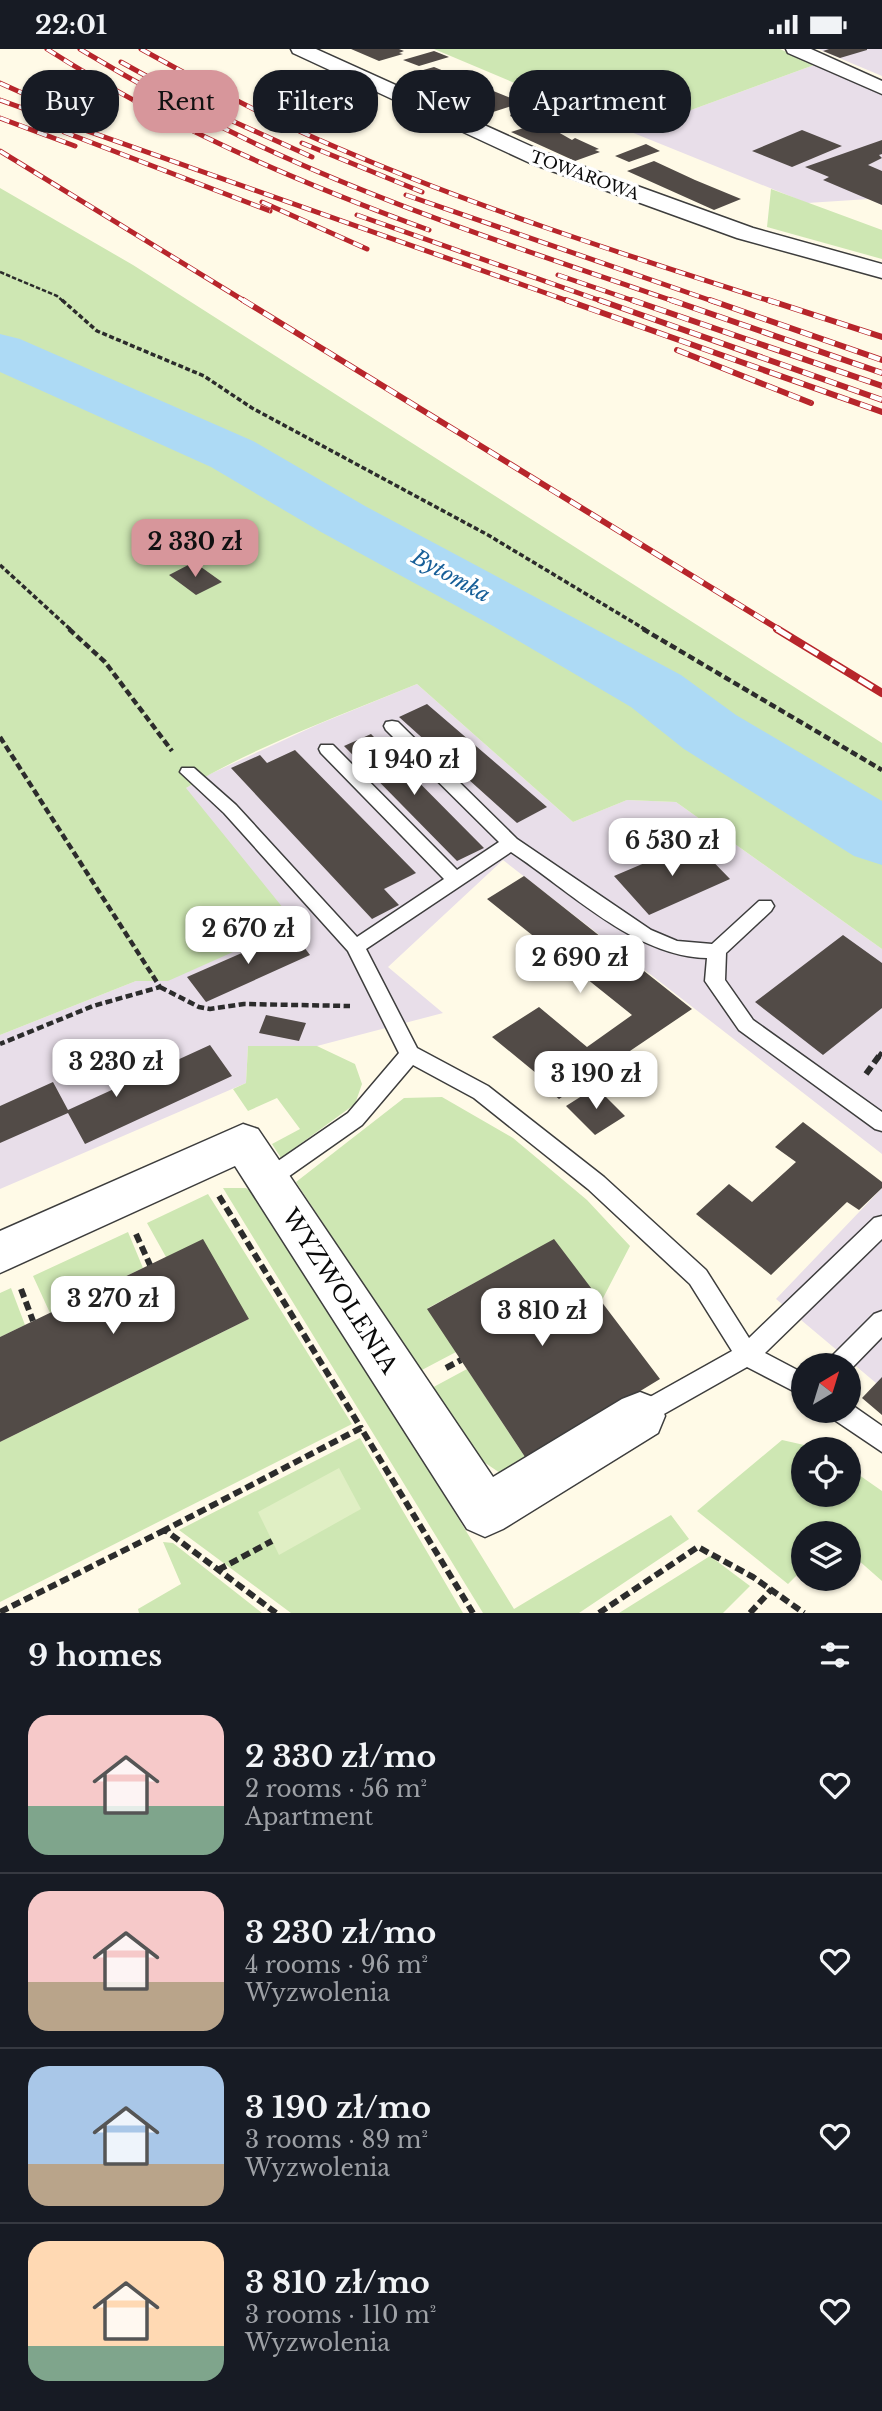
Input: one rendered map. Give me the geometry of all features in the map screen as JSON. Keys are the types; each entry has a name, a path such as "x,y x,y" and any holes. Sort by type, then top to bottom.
{"street":[{"name":"TOWAROWA","path":"300,49 537,158 745,233 882,271"},
{"path":"795,49 882,88"},
{"name":"WYZWOLENIA","path":"0,1253 243,1142 485,1511 640,1416"}],"lane":[{"path":"392,726 511,842 635,932 666,946 698,952 718,951"},
{"path":"327,749 456,879"},
{"path":"188,772 230,809 355,947 410,1054 481,1092 596,1183 698,1277 747,1355 791,1379"},
{"path":"355,947 511,842"},
{"path":"765,906 733,933 718,951 715,981 746,1025 882,1123"},
{"path":"267,1180 355,1119 410,1054"},
{"path":"640,1416 747,1355 882,1225"},
{"path":"851,1353 882,1321"},
{"path":"858,1423 882,1440"}],"path":[{"path":"0,272 57,296 97,331 204,376 252,408 488,535 609,610 706,664 882,770"},
{"path":"0,565 105,662 188,772"},
{"path":"0,737 160,987 199,1007 210,1009 244,1004 386,1007"},
{"path":"0,1044 93,1006 160,987"},
{"path":"198,1162 473,1613"},
{"path":"0,1612 361,1428"},
{"path":"165,1530 276,1613"},
{"path":"218,1570 272,1541"},
{"path":"599,1613 698,1547 731,1562 804,1613"},
{"path":"750,1613 772,1589"}],"shaded area":[{"path":"819,49 882,49 882,76 825,52"},
{"path":"814,65 882,95 882,205 869,199 807,203 633,133 691,133 691,110"},
{"path":"417,684 573,822 627,800 676,802 882,949 882,1154 503,860 388,967 443,1013 317,1046 248,1046 246,1083 0,1189 0,1035 136,981 168,981 186,788 208,775 319,724"},
{"path":"882,1188 882,1388 861,1370 861,1353 840,1353 776,1299"}],"green space":[{"path":"434,49 780,49 814,65 691,110 691,70 509,70 509,81 495,75 495,70 484,70"},
{"path":"0,188 133,265 882,743 882,949 676,802 627,800 573,822 417,684 270,745 186,788 296,924 168,981 136,981 0,1035"},
{"path":"771,189 882,230 882,259 767,227"},
{"path":"248,1046 317,1046 355,1064 362,1084 355,1104 281,1158 272,1144 300,1129 277,1098 248,1111 233,1089 246,1083"},
{"path":"442,1097 513,1138 587,1200 630,1246 601,1302 554,1240 428,1308 456,1352 420,1371 296,1182 404,1098"},
{"path":"223,1188 246,1188 263,1201 514,1609 671,1515 689,1539 579,1613 483,1613"},
{"path":"208,1194 352,1424 0,1602 0,1442 249,1319 166,1257 147,1223"},
{"path":"128,1232 143,1268 50,1313 33,1276"},
{"path":"11,1288 25,1325 0,1337 0,1293"},
{"path":"467,1369 527,1460 503,1475 475,1456 428,1390"},
{"path":"360,1438 463,1613 291,1613 179,1530"},
{"path":"782,1440 791,1442 791,1507 861,1507 861,1476 882,1491 882,1581 861,1563 861,1521 791,1521 791,1581 788,1584 697,1511"},
{"path":"339,1468 361,1509 279,1555 258,1512"},
{"path":"163,1542 173,1543 262,1613 139,1613 138,1609 181,1584"},
{"path":"710,1556 750,1586 723,1613 619,1613"}],"building":[{"path":"351,49 404,51 399,53 403,54 379,61"},
{"path":"867,50 840,58 823,51"},
{"path":"434,51 449,57 419,66 403,60"},
{"path":"495,92 509,97 509,107 495,111"},
{"path":"802,130 842,146 792,167 752,151"},
{"path":"513,133 560,133 599,149 595,150 600,152 575,161"},
{"path":"882,140 882,154 879,155 882,158 868,165 882,171 882,205 823,180 829,177 805,167"},
{"path":"646,144 660,151 629,162 615,156"},
{"path":"654,161 741,199 714,210 627,171"},
{"path":"194,562 222,582 196,595 169,575"},
{"path":"427,704 547,807 517,823 399,717"},
{"path":"371,734 484,848 457,861 344,746"},
{"path":"295,750 416,873 384,889 399,905 372,919 231,768 260,755 267,763"},
{"path":"694,842 730,879 649,915 614,876"},
{"path":"524,876 692,1009 559,1099 539,1082 542,1078 492,1037 539,1007 587,1047 632,1015 487,899"},
{"path":"292,931 310,955 206,1002 187,977"},
{"path":"843,935 882,963 882,1008 823,1055 755,1002"},
{"path":"266,1015 306,1023 299,1041 259,1033"},
{"path":"210,1045 232,1076 85,1144 68,1113 0,1143 0,1106 53,1082 68,1110"},
{"path":"596,1087 625,1116 595,1135 566,1106"},
{"path":"803,1122 882,1182 882,1188 859,1210 847,1202 771,1275 696,1214 729,1184 752,1202 796,1162 775,1147"},
{"path":"203,1239 249,1319 0,1442 0,1337"},
{"path":"554,1239 660,1379 527,1460 427,1309"},
{"path":"882,1377 882,1415 862,1398"}],"waterway":[{"name":"Bytomka","path":"0,351 232,454 343,519 517,612 656,691 710,732 882,837"}],"railway":[{"path":"47,49 138,103 233,150 330,192 429,230"},
{"path":"80,49 190,111 309,168 465,229 676,302"},
{"path":"141,49 272,118 373,163 543,227 773,302"},
{"path":"121,62 206,109 312,157"},
{"path":"0,83 21,92"},
{"path":"0,100 571,302"},
{"path":"0,118 75,146"},
{"path":"67,133 270,211"},
{"path":"302,143 422,192"},
{"path":"0,151 246,302"},
{"path":"406,195 715,302"},
{"path":"262,202 367,249"},
{"path":"357,215 604,302"},
{"path":"558,275 637,302"},
{"path":"243,300 780,630"},
{"path":"566,300 882,412"},
{"path":"599,300 882,400"},
{"path":"632,300 882,386"},
{"path":"671,300 882,373"},
{"path":"710,300 882,360"},
{"path":"768,300 882,337"},
{"path":"677,350 811,403"},
{"path":"777,629 882,693"}]}
